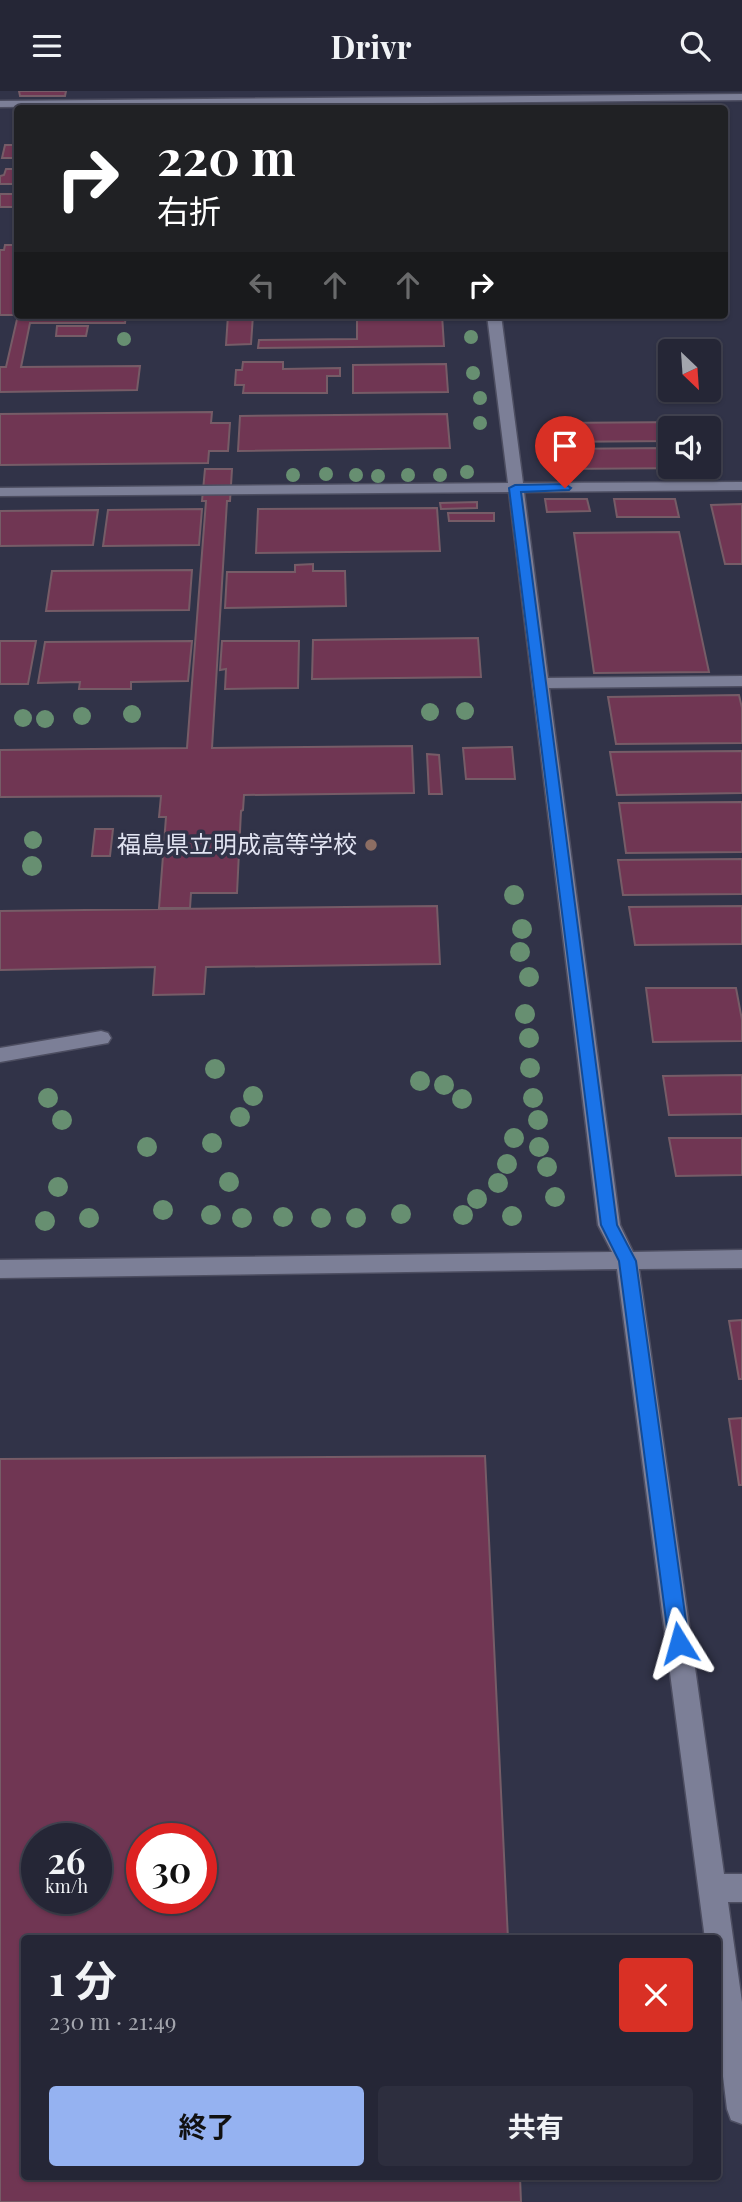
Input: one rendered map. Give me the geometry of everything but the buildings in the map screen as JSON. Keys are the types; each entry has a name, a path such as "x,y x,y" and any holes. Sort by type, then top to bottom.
{"street":[{"path":"4,91 0,105 742,97"},
{"path":"494,319 609,1225 627,1261 718,1935"},
{"path":"0,492 742,486"},
{"path":"540,683 742,681"},
{"path":"0,1055 101,1038"},
{"path":"0,1269 742,1259"},
{"path":"712,1888 742,1888"},
{"path":"721,1954 742,2109"}],"place":[{"name":"福島県立明成高等学校","path":"371,845"}],"route":[{"path":"565,488 515,488 609,1225 627,1261 679,1643"}]}
